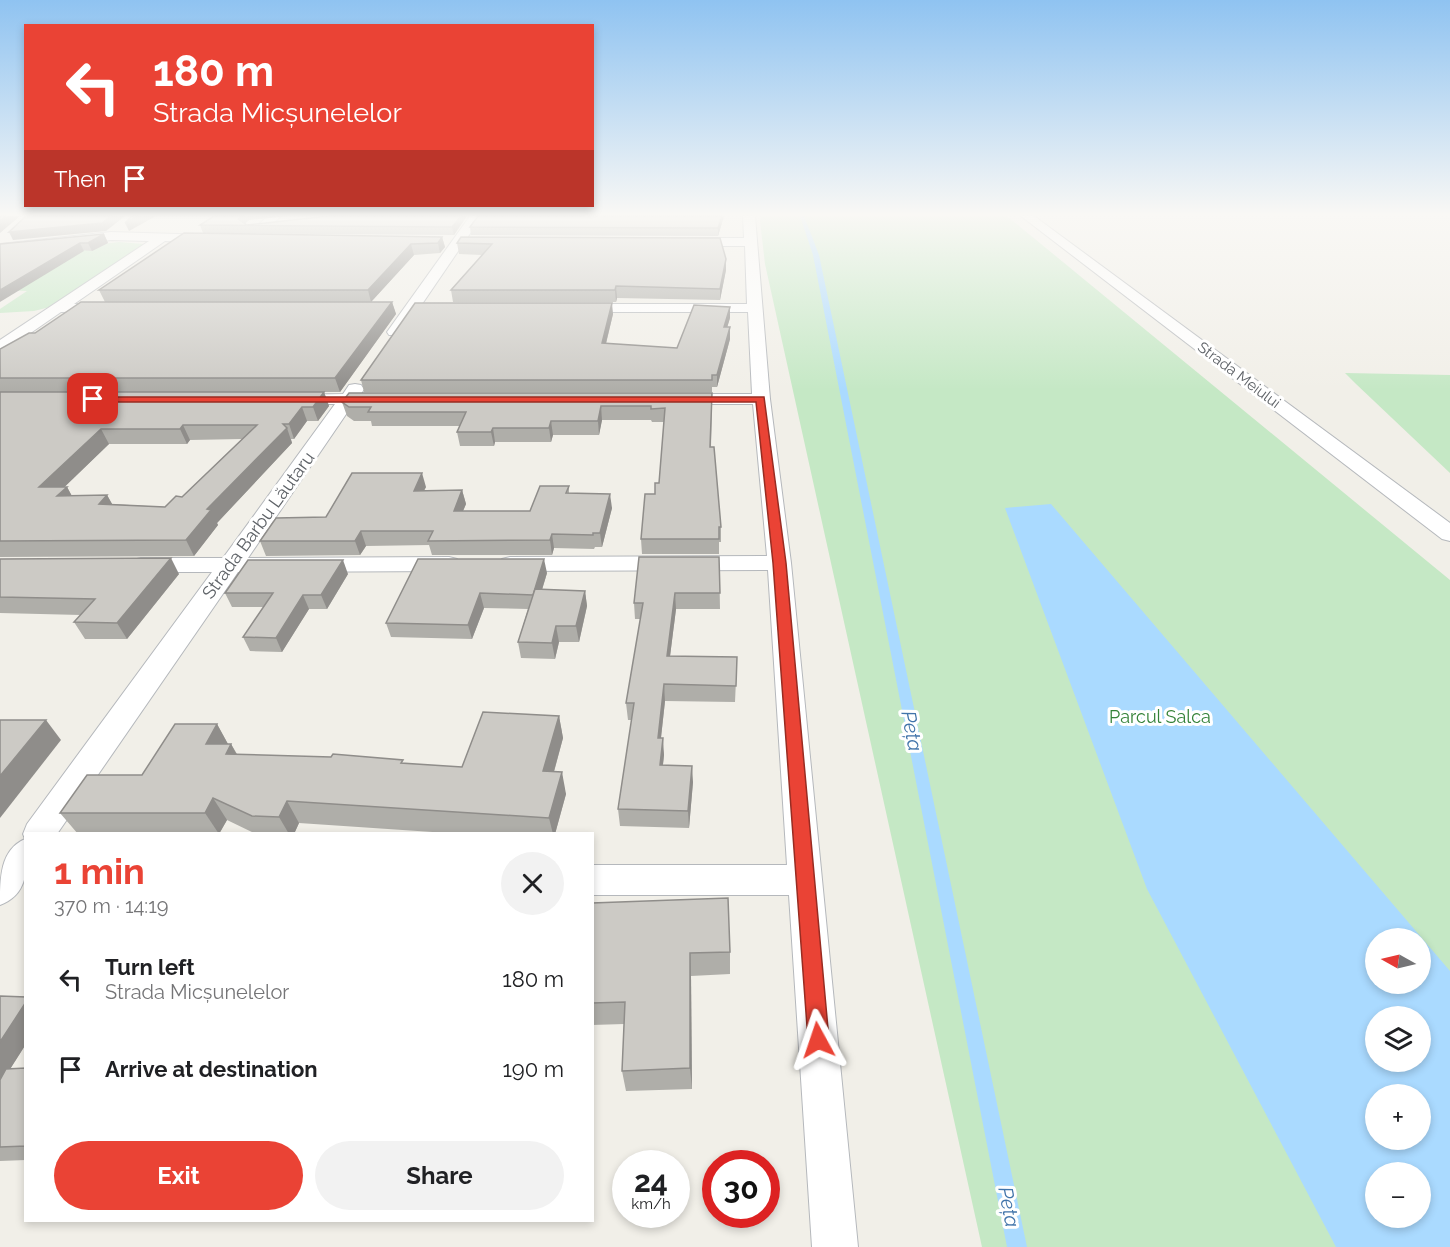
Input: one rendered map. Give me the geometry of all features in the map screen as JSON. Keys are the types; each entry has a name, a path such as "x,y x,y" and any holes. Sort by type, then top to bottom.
{"street":[{"path":"0,347 109,274"},
{"path":"380,353 436,274"},
{"path":"752,274 761,399 779,563 835,1247"},
{"name":"Strada Meiului","path":"1104,274 1450,534"},
{"path":"59,308 118,308"},
{"path":"389,308 436,308"},
{"path":"566,308 754,308"},
{"path":"12,323 35,323"},
{"path":"0,335 35,323"},
{"name":"Strada Barbu Lăutaru","path":"40,832 367,372"},
{"path":"276,399 395,399"},
{"path":"655,399 761,399"},
{"path":"492,564 779,563"},
{"path":"115,566 469,564"},
{"path":"594,880 805,880"}],"green space":[{"path":"10,274 100,274 54,306 34,311 0,313 0,309 27,291 0,290"},
{"name":"Parcul Salca","path":"767,274 1078,274 1450,580 1450,1247 982,1247"},
{"path":"1345,373 1450,375 1450,473 1355,383"}],"water":[{"path":"1051,504 1413,928 1365,928 1365,994 1431,994 1431,949 1450,971 1450,1247 1336,1247 1147,889 1005,508"}],"building":[{"path":"0,274 27,274 0,290"},
{"path":"123,274 383,274 368,290 99,290"},
{"path":"465,274 723,274 720,289 616,286 615,290 451,290"},
{"path":"81,302 392,302 335,378 0,378 0,349 29,333 35,333"},
{"path":"415,303 612,303 602,343 677,348 694,305 730,307 724,327 730,327 717,375 712,375 712,380 361,380"},
{"path":"0,392 324,392 313,407 302,407 289,424 283,424 287,428 207,509 211,510 186,540 0,541","holes":["183,425 257,425 182,497 176,496 165,507 99,504 107,495 57,496 67,487 39,487 101,429 180,429"]},
{"path":"349,393 712,393 710,447 714,447 721,527 719,527 719,539 641,539 645,494 655,494 655,483 659,483 665,408 601,406 598,421 551,421 549,428 493,428 491,432 457,432 466,412 368,412 371,407 349,407 342,402"},
{"path":"352,473 422,473 414,491 462,490 454,511 530,511 540,486 569,486 566,493 610,494 600,533 593,533 593,535 552,534 550,540 428,541 433,531 361,531 355,541 260,541 276,518 326,517"},
{"path":"639,557 719,557 720,593 675,593 667,656 737,657 736,686 664,684 658,738 663,738 660,765 692,766 688,811 618,809 634,703 626,703 643,603 634,603"},
{"path":"171,558 117,623 74,622 95,599 0,597 0,559"},
{"path":"418,559 544,559 533,595 480,593 468,625 386,623"},
{"path":"248,560 343,560 321,595 303,595 276,638 243,637 273,593 225,593"},
{"path":"535,589 585,591 576,626 556,626 552,643 518,642"},
{"path":"483,712 559,716 543,771 562,772 549,818 287,801 279,817 252,816 213,798 205,813 60,813 87,775 142,775 175,724 217,724 206,744 231,744 226,754 331,757 333,754 403,760 401,763 462,767"},
{"path":"0,720 46,720 0,776"},
{"path":"728,898 730,952 690,953 690,1068 622,1071 625,1002 594,1003 594,903"},
{"path":"0,996 24,997 24,1005 0,1042"},
{"path":"24,1068 24,1146 0,1147 0,1080 6,1069"}],"waterway":[{"name":"Peța","path":"820,274 1017,1247"}],"route":[{"path":"93,399 761,399 779,563 818,1040"}]}
